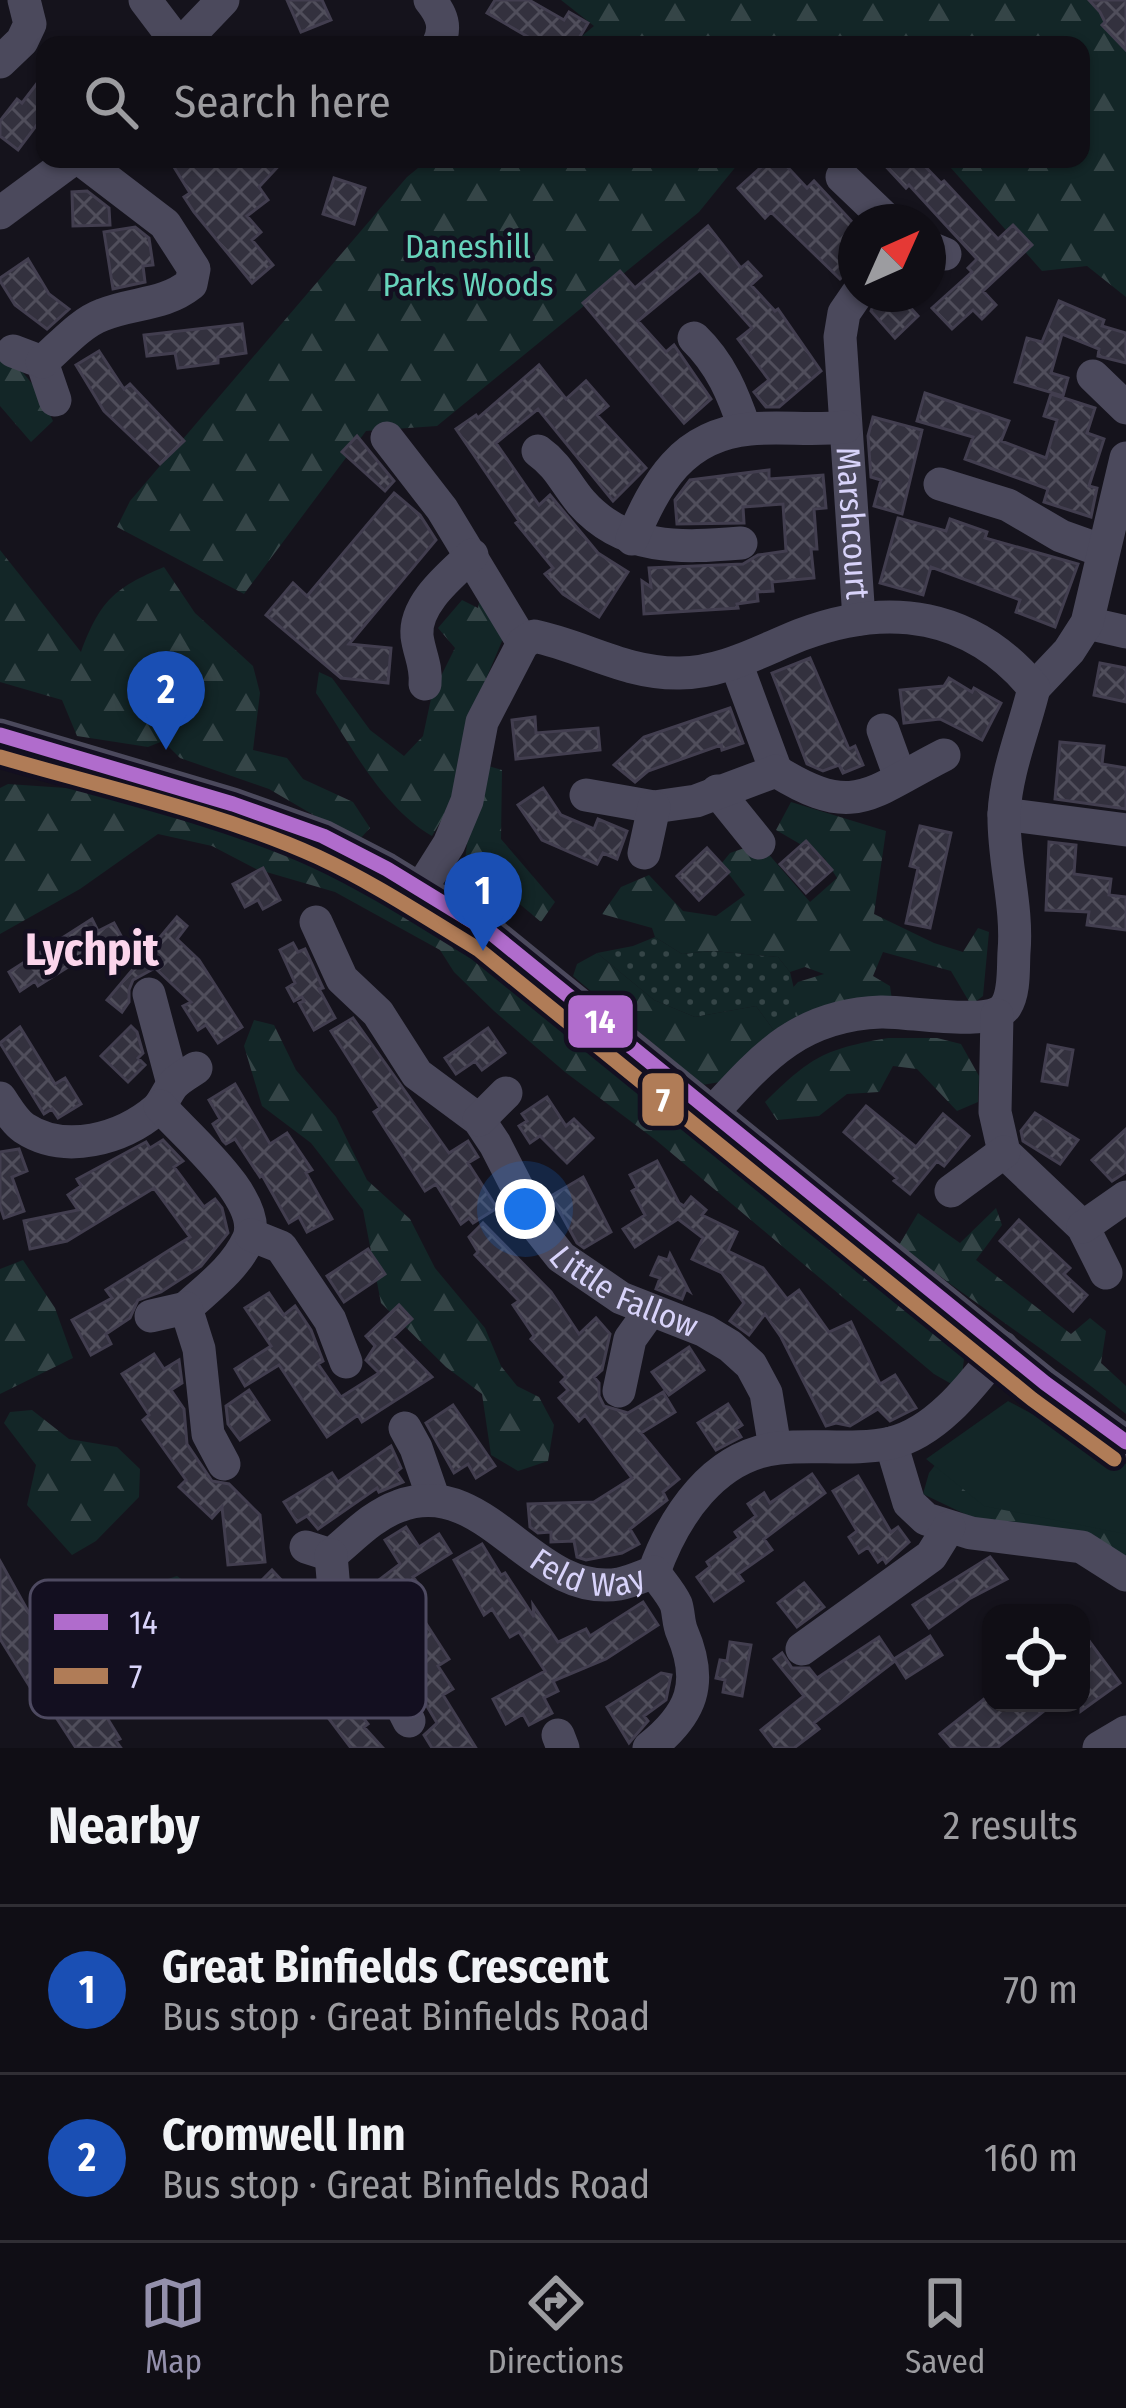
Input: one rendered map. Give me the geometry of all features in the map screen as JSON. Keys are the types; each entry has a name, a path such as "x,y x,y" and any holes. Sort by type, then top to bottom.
{"street":[{"path":"0,62 22,41 30,24 24,0"},
{"path":"145,0 173,36"},
{"path":"189,36 223,0"},
{"path":"430,0 440,13 442,36"},
{"path":"0,212 64,168"},
{"path":"56,400 27,356 96,317 176,296 191,284 194,269 164,224 89,168"},
{"path":"842,177 870,204"},
{"name":"Marshcourt","path":"845,312 840,337 859,619"},
{"path":"694,338 713,356 746,429"},
{"path":"1093,376 1126,408"},
{"name":"Marshcourt","path":"632,539 665,471 679,457 746,429 845,427"},
{"path":"387,438 442,508 523,644"},
{"path":"538,451 558,465 598,520 632,539 661,547 740,543"},
{"path":"713,1112 787,1038 829,1021 913,1011 976,1019 997,1015 1008,1004 1016,931 1004,814 1011,767 1034,688 1069,651 1087,623 1126,458"},
{"path":"941,480 1008,505 1060,536 1102,551"},
{"path":"425,684 427,669 416,632 422,613 435,590 472,555"},
{"path":"420,890 449,844 467,802 482,722 523,644 534,636 619,667 679,674 736,663 803,634 859,619 912,615 954,628 999,653 1034,688"},
{"path":"1087,623 1126,632"},
{"path":"736,663 776,771 812,794 840,800 862,797 944,755"},
{"path":"883,730 900,777"},
{"path":"0,735 233,804 323,836 490,932 1126,1442"},
{"path":"0,757 61,754"},
{"path":"586,795 654,807 695,801 776,771"},
{"path":"717,791 759,843"},
{"path":"644,853 654,807"},
{"path":"1004,814 1116,838"},
{"name":"Little Fallow","path":"316,922 342,979 378,1012 417,1074 479,1120 538,1228 561,1257 622,1298 705,1331 751,1365 766,1393 775,1448"},
{"path":"149,994 176,1086 251,1214 251,1235 231,1267 186,1308 152,1316"},
{"path":"997,1015 995,1112 1004,1152 1083,1227 1106,1273"},
{"path":"0,1098 21,1126 56,1142 112,1135 176,1086"},
{"path":"479,1120 506,1093"},
{"path":"951,1191 1004,1152"},
{"path":"1083,1227 1126,1197"},
{"path":"251,1235 281,1247 330,1320 346,1361"},
{"path":"186,1308 199,1349 208,1433 224,1464"},
{"path":"619,1390 630,1339 650,1311"},
{"name":"Feld Way","path":"434,1500 475,1513 537,1562 572,1579 616,1585 654,1572 669,1531 699,1492 733,1463 775,1448 891,1443 919,1432 972,1384 1002,1346"},
{"path":"328,1580 319,1551 402,1504 434,1500 405,1428"},
{"path":"891,1443 908,1502 926,1519 949,1527 1082,1546 1126,1575"},
{"path":"802,1648 931,1556 949,1527"},
{"path":"649,1748 685,1712 693,1687 694,1654 680,1628 676,1604 654,1572"},
{"path":"1099,1748 1126,1732"}],"green space":[{"path":"561,0 1126,0 1126,297 1087,266 1042,271 951,168 1090,168 1090,36 582,36 594,26"},
{"name":"Daneshill Parks Woods","path":"418,168 735,168 699,212 437,426 366,431 244,594 117,527 130,501"},
{"path":"0,345 39,392 53,421 31,442 0,406"},
{"path":"0,550 81,652 111,598 164,567 195,613 253,666 260,693 253,750 287,758 303,779 353,802 370,828 358,841 269,789 180,758 163,741 148,747 77,736 62,700 0,682"},
{"path":"481,592 501,620 502,641 465,729 451,804 432,836 397,808 367,771 316,693 319,672 332,678 370,730 404,756 423,736 432,694 455,648 438,628 462,600 478,608"},
{"path":"485,765 502,770 501,839 555,902 541,922 497,885 463,881 469,824"},
{"path":"8,784 153,794 275,836 384,894 498,966 542,1011 649,1087 804,1222 965,1351 962,1375 955,1386 934,1374 657,1141 565,1072 454,972 440,950 335,892 256,869 212,846 158,834 80,889 0,934 0,788"},
{"path":"791,802 886,831 874,914 963,952 978,928 989,932 983,996 971,1005 951,971 883,952 873,976 890,986 892,1000 801,1023 788,993 798,982 824,974 805,967 790,972 778,957 713,951 682,954 655,937 652,928 602,914 621,887 649,875 683,911 716,916 745,895 721,864 730,853 759,843 810,902 837,878 824,858 776,830"},
{"path":"655,937 682,954 713,951 778,957 790,972 800,1014 778,1036 756,1006 695,1017 654,1000 597,953"},
{"path":"597,953 654,1000 695,1017 756,1006 778,1036 720,1082 702,1085 573,976 577,964"},
{"path":"254,1020 274,1025 296,1070 336,1117 367,1180 410,1219 435,1268 485,1328 501,1366 517,1386 539,1397 554,1425 548,1461 518,1471 491,1455 482,1394 446,1367 381,1303 363,1210 311,1143 262,1106 244,1046"},
{"path":"888,1038 937,1038 961,1044 979,1076 978,1102 957,1111 917,1069 893,1066 879,1092 847,1094 819,1116 777,1120 765,1102 820,1057"},
{"path":"996,1208 1002,1225 976,1260 1071,1334 1090,1318 1106,1331 1101,1363 1126,1386 1126,1414 899,1245 918,1213 960,1243"},
{"path":"23,1260 55,1308 73,1358 0,1394 0,1269"},
{"path":"1008,1401 1126,1464 1126,1534 984,1506 926,1459"},
{"path":"32,1410 69,1439 117,1447 140,1469 139,1497 96,1541 72,1555 27,1505 36,1465 4,1423 10,1412"},
{"path":"939,1460 1126,1526 1126,1559 971,1517 923,1494"}],"building":[{"path":"287,0 322,0 331,20 301,32"},
{"path":"495,0 529,0 564,20 569,12 588,23 580,36 527,36 487,13"},
{"path":"1089,0 1126,0 1126,50 1102,25 1100,12"},
{"path":"36,85 36,126 18,150 0,136 0,121 17,99 22,103"},
{"path":"175,168 277,168 259,187 268,200 247,216 261,232 252,240 273,265 252,283 194,212 184,197 190,193"},
{"path":"760,168 788,168 807,188 814,181 838,207 838,277 771,212 765,218 738,188"},
{"path":"887,168 927,168 998,239 1013,225 1032,245 983,291 996,305 982,319 973,310 952,329 936,312 946,312 946,295 972,272 968,268 977,259 946,225 946,204 926,204 909,185 906,188"},
{"path":"334,178 365,188 354,224 323,214"},
{"path":"87,191 109,208 110,225 73,226 72,192"},
{"path":"708,226 741,268 748,262 761,276 751,285 778,309 821,371 779,407 766,407 754,392 769,380 738,339 752,328 700,270 638,321 666,352 674,345 711,399 684,423 583,303 620,271 635,288"},
{"path":"135,227 149,238 153,265 143,266 145,282 113,289 104,232"},
{"path":"28,259 49,294 69,309 47,329 15,305 0,281"},
{"path":"1059,301 1104,320 1102,326 1126,333 1126,363 1098,356 1099,349 1062,334 1051,373 1068,378 1063,396 1015,382 1027,338 1042,342"},
{"path":"872,312 914,312 918,316 895,338"},
{"path":"242,324 246,353 218,357 218,363 178,368 175,353 147,356 144,335"},
{"path":"99,351 124,389 130,384 184,441 160,464 104,411 76,365"},
{"path":"539,365 566,399 586,381 608,406 597,415 646,468 613,501 538,409 496,443 539,505 550,495 598,553 628,572 599,617 563,594 545,574 553,568 516,523 519,521 456,429 478,418"},
{"path":"925,393 1009,421 1001,441 1046,458 1057,420 1044,416 1051,394 1095,408 1087,433 1104,439 1089,486 1097,488 1091,517 1044,502 1048,489 965,459 973,437 917,421"},
{"path":"873,417 922,430 902,514 874,506 881,480 871,477 868,436"},
{"path":"357,436 394,481 385,491 342,452"},
{"path":"769,470 769,479 823,475 826,508 814,509 814,578 772,582 773,591 757,592 758,601 737,604 738,608 644,614 642,581 651,587 649,568 743,564 758,555 786,551 783,504 743,507 744,523 677,524 675,500 690,480"},
{"path":"394,493 420,515 436,540 349,644 391,648 388,683 341,678 266,615 293,583 307,596"},
{"path":"898,518 946,531 950,519 987,532 985,538 1078,564 1055,627 1016,612 1020,600 931,567 923,595 880,583"},
{"path":"810,658 849,749 855,746 863,765 843,773 839,765 823,771 807,764 772,673"},
{"path":"1100,663 1126,668 1126,702 1094,695"},
{"path":"949,678 1001,703 982,740 940,719 904,723 900,690 944,686"},
{"path":"730,708 743,743 722,750 721,745 648,771 635,782 614,765 644,737"},
{"path":"535,717 536,733 598,728 600,750 516,759 512,720"},
{"path":"1060,742 1104,746 1102,764 1126,768 1126,809 1055,799"},
{"path":"543,788 561,815 594,829 598,819 627,831 617,859 603,853 597,864 542,840 518,805"},
{"path":"920,826 951,833 930,928 906,923 918,868 910,866"},
{"path":"806,841 832,870 806,893 780,864"},
{"path":"1049,842 1076,845 1074,874 1111,879 1109,895 1126,897 1126,930 1087,925 1089,912 1046,910"},
{"path":"707,848 729,872 699,900 677,876"},
{"path":"263,868 280,900 263,909 258,900 245,907 233,884"},
{"path":"177,917 187,926 177,939 199,960 242,1027 218,1043 206,1025 198,1030 183,1006 191,1002 155,968 133,980 122,1012 107,1000"},
{"path":"92,919 98,931 114,923 126,945 88,965 84,957 38,986 35,981 20,991 9,972"},
{"path":"293,943 298,952 305,949 335,1018 314,1030 299,1003 302,997 294,1001 287,988 295,983 280,950"},
{"path":"353,1018 449,1153 468,1141 478,1157 468,1163 497,1208 473,1223 469,1218 461,1224 436,1184 425,1191 374,1112 380,1108 331,1031"},
{"path":"131,1026 143,1053 138,1058 145,1065 128,1082 101,1056"},
{"path":"20,1027 55,1084 65,1078 81,1104 58,1118 52,1109 44,1114 0,1043"},
{"path":"488,1028 505,1053 482,1070 475,1061 456,1074 445,1058"},
{"path":"1048,1045 1073,1050 1067,1085 1042,1081"},
{"path":"235,1084 270,1144 287,1133 312,1170 306,1173 332,1219 307,1232 299,1217 289,1223 235,1139 223,1141 213,1124 220,1119 209,1100"},
{"path":"547,1097 566,1126 574,1119 593,1138 567,1163 540,1136 530,1143 519,1126 527,1121 522,1114"},
{"path":"866,1106 916,1147 943,1114 969,1136 944,1166 937,1161 910,1194 844,1132"},
{"path":"1035,1113 1078,1140 1060,1164 1023,1141 1021,1131"},
{"path":"1126,1129 1126,1172 1112,1181 1092,1160"},
{"path":"163,1140 183,1161 174,1167 204,1207 215,1199 222,1208 228,1233 201,1266 161,1292 138,1300 130,1318 106,1334 111,1344 91,1355 72,1320 112,1298 106,1290 190,1237 154,1188 67,1241 30,1249 24,1221 78,1210 68,1195 81,1186 77,1179 146,1142 150,1148"},
{"path":"19,1149 27,1171 12,1177 24,1211 4,1218 0,1152"},
{"path":"657,1161 679,1203 684,1206 691,1197 706,1210 702,1215 737,1232 728,1251 763,1268 787,1299 799,1290 829,1332 851,1322 880,1384 895,1375 916,1408 890,1421 878,1409 850,1426 826,1426 765,1314 749,1335 730,1321 744,1303 722,1273 692,1259 703,1238 678,1219 635,1247 623,1229 645,1215 632,1191 637,1188 630,1175"},
{"path":"583,1177 611,1232 584,1248 551,1196"},
{"path":"1019,1220 1070,1268 1064,1274 1087,1295 1073,1311 1000,1241"},
{"path":"483,1223 551,1292 579,1334 596,1318 610,1334 602,1370 594,1377 604,1406 628,1413 663,1392 675,1412 641,1433 679,1479 663,1492 667,1500 630,1529 639,1544 622,1553 586,1560 577,1557 574,1541 551,1542 551,1532 538,1533 530,1527 528,1504 594,1502 632,1478 585,1415 579,1421 559,1398 568,1390 561,1382 566,1377 531,1339 534,1336 513,1305 519,1301 475,1255 478,1252 469,1237"},
{"path":"368,1249 385,1274 344,1302 327,1276"},
{"path":"670,1254 689,1291 682,1299 656,1289 660,1278 651,1275 659,1257 668,1260"},
{"path":"269,1293 284,1315 295,1306 311,1330 323,1361 318,1364 341,1397 379,1373 366,1360 375,1346 366,1336 399,1305 412,1319 393,1337 432,1377 362,1422 358,1415 327,1437 279,1365 245,1386 235,1369 271,1346 245,1308"},
{"path":"689,1347 704,1370 669,1395 652,1372"},
{"path":"154,1354 164,1369 179,1360 182,1383 171,1390 184,1409 187,1444 212,1481 229,1484 260,1515 265,1562 228,1565 222,1507 212,1518 179,1487 186,1480 143,1420 149,1415 122,1374"},
{"path":"249,1390 269,1420 240,1440 228,1424 226,1406"},
{"path":"728,1404 742,1425 736,1429 741,1437 716,1450 698,1423"},
{"path":"453,1405 495,1466 476,1478 468,1464 454,1473 426,1423"},
{"path":"391,1446 403,1482 379,1492 377,1488 318,1529 307,1516 297,1522 284,1502 332,1473 338,1482"},
{"path":"812,1474 825,1493 764,1539 772,1550 738,1574 743,1581 714,1601 697,1577 710,1567 707,1562 739,1538 735,1532 756,1516 748,1504 764,1493 770,1503"},
{"path":"858,1476 891,1532 898,1527 909,1542 886,1563 883,1558 878,1562 868,1547 859,1553 849,1537 857,1531 833,1491"},
{"path":"406,1527 419,1547 439,1534 451,1553 413,1577 415,1580 379,1580 400,1564 385,1540"},
{"path":"482,1544 501,1575 505,1573 534,1617 533,1605 558,1642 586,1629 590,1636 643,1602 658,1625 606,1659 553,1681 558,1691 544,1698 552,1713 529,1725 523,1714 506,1724 493,1699 545,1671 519,1632 510,1637 492,1609 484,1615 454,1560"},
{"path":"990,1557 1007,1579 929,1628 913,1605"},
{"path":"0,1561 30,1615 30,1687 0,1639"},
{"path":"272,1570 281,1580 262,1580"},
{"path":"804,1583 824,1607 797,1627 778,1603"},
{"path":"426,1623 449,1659 438,1666 453,1689 443,1695 476,1748 432,1748 424,1735 437,1723 426,1705"},
{"path":"930,1636 942,1655 906,1678 894,1659"},
{"path":"879,1637 895,1661 814,1723 819,1729 794,1748 775,1748 761,1730 804,1696 774,1659 782,1653 792,1668 809,1668 817,1678"},
{"path":"730,1642 751,1645 742,1696 723,1692 725,1680 716,1678 720,1660 727,1661"},
{"path":"1090,1642 1120,1683 1090,1705"},
{"path":"661,1673 671,1675 666,1700 644,1716 648,1721 629,1743 607,1707"},
{"path":"982,1701 982,1712 1043,1712 997,1748 952,1748 940,1734"},
{"path":"56,1718 107,1718 121,1748 76,1748"},
{"path":"328,1718 363,1718 368,1724 364,1727 383,1748 351,1748"}],"transit line":[{"name":"14","path":"0,735 233,804 323,836 490,932 1045,1383 1126,1442"},
{"name":"7","path":"0,757 281,841 359,878 478,949 1032,1399 1114,1459"}],"place":[{"name":"Cromwell Inn","path":"166,750"},
{"name":"Great Binfields Crescent","path":"483,951"}],"district":[{"name":"Lychpit","path":"92,950"}]}
